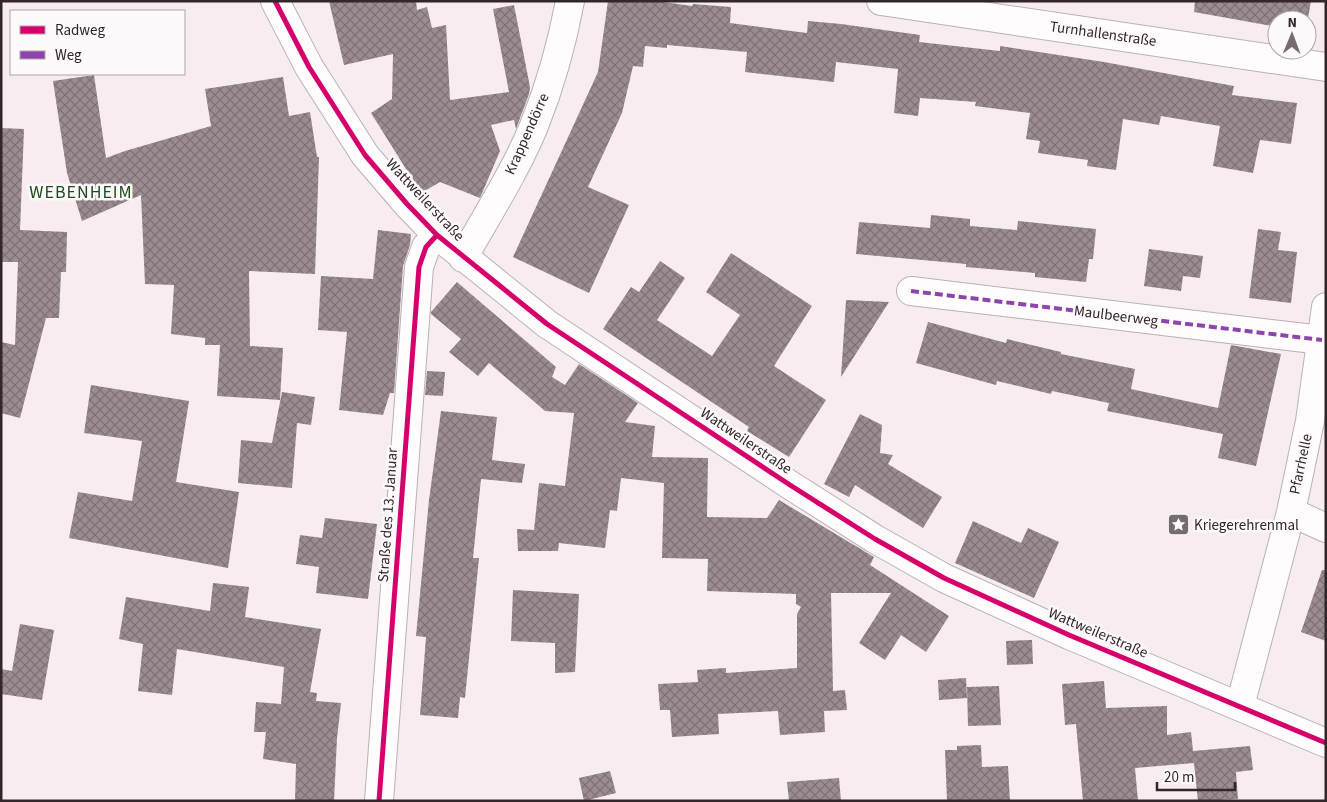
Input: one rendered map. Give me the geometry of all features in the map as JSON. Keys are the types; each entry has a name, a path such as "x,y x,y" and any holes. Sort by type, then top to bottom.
{"street":[{"name":"Wattweilerstraße","path":"275,1 309,67 365,155 436,236 547,324 790,485 875,539 953,582 1070,635 1326,743"},
{"name":"Krappendörre","path":"462,258 512,171 533,127 555,66 570,1"},
{"name":"Turnhallenstraße","path":"880,1 1326,67"},
{"name":"Straße des 13. Januar","path":"379,801 419,267 426,247 436,236"},
{"name":"Maulbeerweg","path":"911,291 1322,340"},
{"name":"Pfarrhelle","path":"1240,706 1291,512 1310,422 1326,307"},
{"path":"1291,512 1326,528"}],"building":[{"path":"329,1 416,1 417,10 427,7 432,28 446,25 450,100 509,92 493,9 514,5 530,87 529,94 516,129 514,120 491,125 500,151 480,198 440,182 421,193 371,113 392,99 393,54 344,65"},
{"path":"608,1 656,1 692,6 693,4 731,7 730,23 807,33 808,21 841,24 920,35 919,42 1000,51 1000,46 1104,62 1234,86 1232,95 1297,103 1291,144 1260,140 1253,173 1213,166 1220,126 1161,116 1159,125 1123,119 1116,170 1087,166 1088,160 1038,153 1040,141 1026,139 1030,113 975,106 976,102 920,98 918,116 894,113 898,69 836,62 834,82 745,72 747,52 667,45 667,48 645,46 643,67 633,66 622,113 588,187 629,205 589,293 513,257 598,72"},
{"path":"1195,1 1311,1 1309,10 1267,10 1267,25 1194,12"},
{"path":"94,75 106,158 211,126 205,89 283,77 289,116 310,112 317,157 319,157 315,274 249,271 250,346 283,348 280,400 217,396 220,345 205,345 205,338 171,334 174,285 145,284 141,195 82,221 67,173 53,81"},
{"path":"1,128 24,129 20,230 67,232 66,272 61,272 59,318 46,318 20,418 1,413 1,342 15,345 18,262 1,262"},
{"path":"931,215 970,219 970,226 1017,230 1018,221 1096,229 1093,259 1089,259 1086,282 1035,277 1035,273 966,267 966,264 856,254 859,222 930,228"},
{"path":"1258,229 1281,232 1278,250 1297,252 1291,303 1249,298"},
{"path":"378,230 411,234 410,245 403,266 394,393 390,393 383,415 339,410 347,332 318,330 321,276 373,279"},
{"path":"1149,249 1203,256 1200,278 1183,276 1181,291 1144,286"},
{"path":"731,253 812,306 774,366 826,400 789,457 747,431 749,427 603,329 631,287 639,292 660,261 685,278 657,320 712,356 740,315 706,292"},
{"path":"457,282 556,367 552,377 565,385 579,364 638,403 625,422 655,426 652,457 708,458 707,517 767,518 779,500 874,557 870,565 949,616 926,652 901,635 885,660 859,643 891,593 831,593 833,691 845,690 847,710 824,711 825,732 780,735 778,711 718,714 719,734 672,737 670,710 660,710 658,684 698,682 697,670 726,668 726,673 797,668 797,614 801,607 796,604 796,594 707,591 708,559 662,558 664,483 621,478 617,511 610,510 605,548 559,543 558,551 518,551 517,529 534,530 539,483 565,486 574,413 545,411 489,363 478,376 449,352 461,339 431,312"},
{"path":"846,300 889,302 841,377"},
{"path":"928,322 1006,343 1007,339 1061,352 1061,354 1135,369 1131,389 1218,408 1231,345 1281,354 1256,466 1218,458 1223,434 1107,411 1109,403 1052,391 1051,394 997,381 996,385 916,363"},
{"path":"427,371 445,372 443,396 425,395"},
{"path":"91,385 189,401 176,482 239,492 228,568 69,538 78,492 132,501 142,441 84,433"},
{"path":"282,392 315,397 311,425 297,423 292,488 238,483 241,440 272,443"},
{"path":"441,411 497,417 492,460 525,464 522,483 481,479 473,558 479,558 465,698 460,697 458,718 420,715 426,637 416,636 429,500"},
{"path":"860,414 882,425 880,453 893,455 888,464 942,497 923,528 855,485 849,497 824,484"},
{"path":"325,518 377,524 368,599 316,593 319,567 296,564 300,535 322,538"},
{"path":"973,521 1021,543 1028,528 1059,542 1034,598 955,563"},
{"path":"1322,570 1326,570 1326,641 1301,632"},
{"path":"213,583 249,587 245,617 321,629 310,692 317,693 316,701 341,703 334,801 295,801 296,764 263,759 266,732 254,732 256,702 281,704 284,667 177,649 172,695 138,691 143,644 119,639 126,597 210,611"},
{"path":"513,590 579,594 575,672 555,673 555,643 511,641"},
{"path":"20,624 54,630 42,700 1,694 1,669 12,671"},
{"path":"1032,640 1033,664 1007,665 1006,641"},
{"path":"966,678 967,698 939,700 938,680"},
{"path":"1104,681 1106,708 1167,706 1167,735 1191,732 1193,751 1250,746 1253,770 1236,772 1238,799 1198,801 1194,763 1135,768 1138,801 1083,801 1076,724 1065,725 1062,684"},
{"path":"999,686 1001,725 968,726 967,687"},
{"path":"981,745 982,767 1008,766 1010,801 947,801 945,750 957,750 957,746"},
{"path":"610,771 616,793 584,801 579,778"},
{"path":"839,778 841,801 789,801 787,782"}],"marked path":[{"path":"911,291 1322,340"}],"cycle path":[{"path":"275,1 309,67 365,155 407,204 437,235 547,324 790,485 875,539 944,578 1069,635 1326,743"},
{"path":"379,801 419,267 426,247 437,235"}],"place":[{"name":"Kriegerehrenmal","path":"1178,525"}],"district":[{"name":"WEBENHEIM","path":"81,192"}]}
